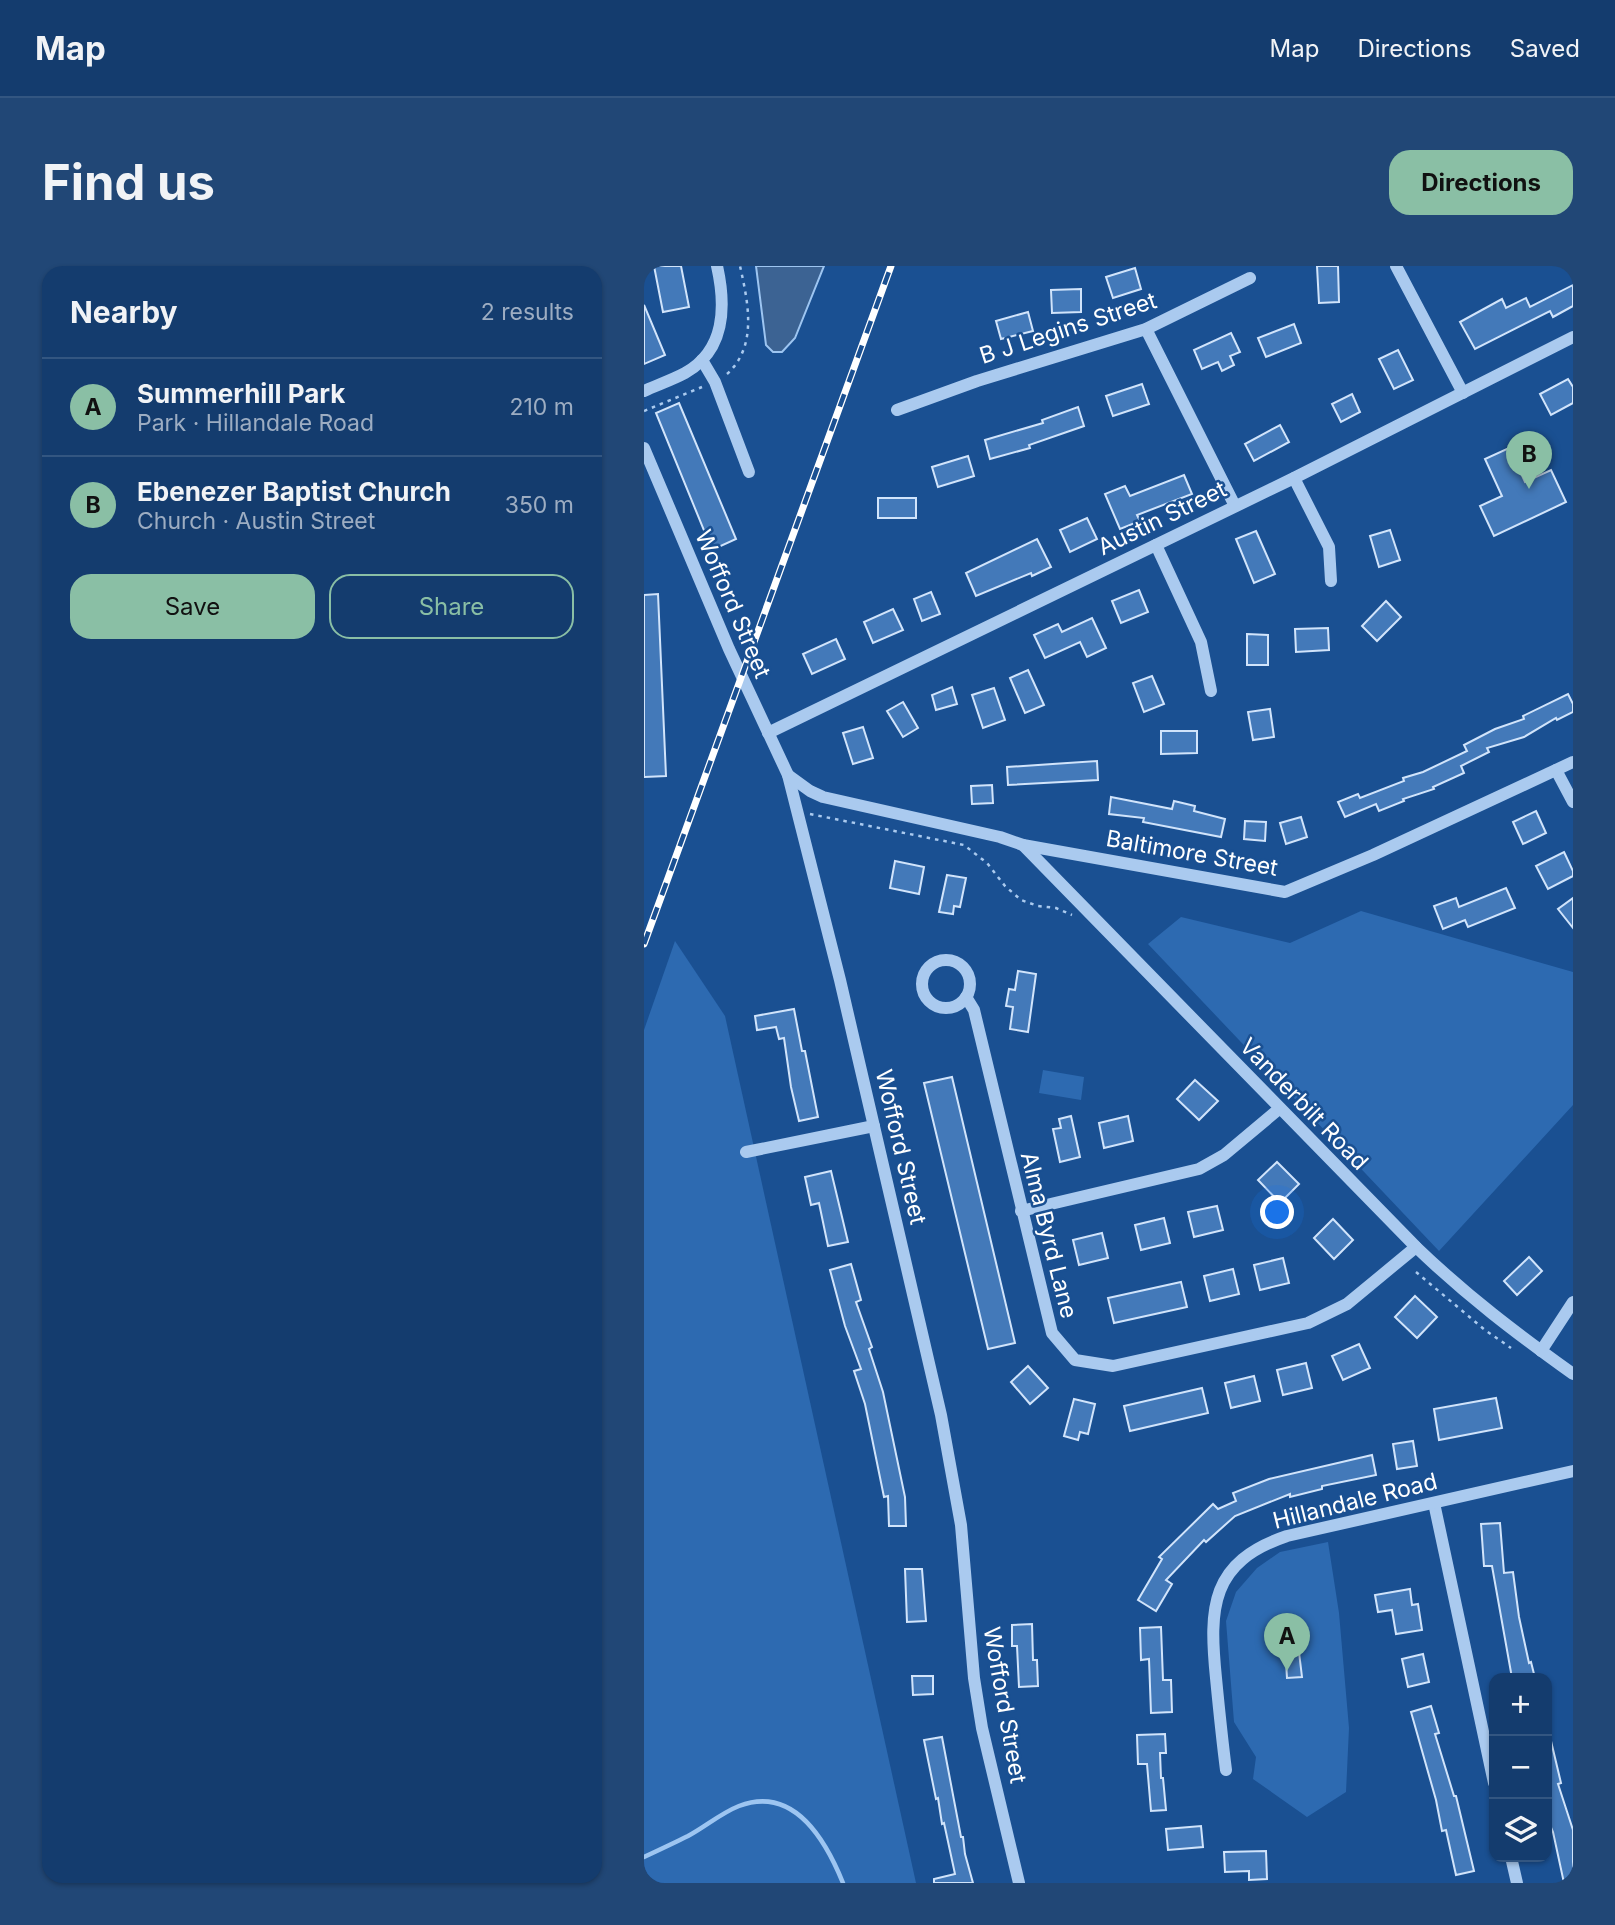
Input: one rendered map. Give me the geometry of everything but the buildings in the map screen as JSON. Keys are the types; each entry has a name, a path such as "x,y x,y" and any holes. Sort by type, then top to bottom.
{"street":[{"path":"644,391 686,373 702,360 717,337 722,318 723,295 717,266"},
{"path":"1396,266 1463,393"},
{"name":"B J Legins Street","path":"897,410 977,381 1146,329 1250,278"},
{"path":"1146,329 1235,506"},
{"name":"Austin Street","path":"768,733 1294,478 1573,337"},
{"path":"702,360 715,382 749,472"},
{"name":"Wofford Street","path":"644,448 729,649 788,775 874,1126 952,1466 961,1525 974,1678 982,1728 1019,1883"},
{"path":"1294,478 1329,547 1331,581"},
{"path":"1156,545 1201,642 1211,691"},
{"name":"Baltimore Street","path":"788,775 823,797 1023,845 1285,892 1373,855 1573,762"},
{"path":"1556,770 1573,802"},
{"name":"Vanderbilt Road","path":"1023,845 1416,1247 1457,1286 1508,1328 1573,1374"},
{"name":"Alma Byrd Lane","path":"966,997 974,1010 1052,1333 1075,1360 1114,1366 1308,1323 1347,1304 1416,1247"},
{"path":"1021,1211 1199,1169 1224,1155 1279,1109"},
{"path":"746,1153 874,1126"},
{"path":"1541,1351 1573,1302"},
{"name":"Hillandale Road","path":"1226,1770 1212,1637 1215,1602 1231,1573 1256,1550 1271,1542 1573,1471"},
{"path":"1434,1503 1489,1760"},
{"path":"1512,1862 1517,1883"}],"path":[{"path":"806,814 964,845 987,863 1005,886 1021,900 1056,908 1070,914 1079,923"},
{"path":"1416,1272 1485,1330 1511,1348"}],"shaded area":[{"path":"756,266 824,266 795,338 782,352 773,352 766,345"},
{"path":"1361,911 1573,972 1573,1105 1439,1251 1148,944 1181,917 1290,943"},
{"path":"675,941 725,1016 916,1883 644,1883 644,1030"},
{"path":"1043,1070 1084,1077 1081,1100 1039,1093"},
{"path":"1328,1542 1339,1613 1349,1728 1346,1792 1307,1817 1253,1779 1256,1757 1234,1722 1226,1621 1236,1592 1257,1568 1280,1552"}],"waterway":[{"path":"644,1857 688,1836 739,1806 759,1802 776,1803 792,1810 817,1835 843,1883"}],"railway":[{"path":"644,944 891,266"}],"place":[{"name":"Ebenezer Baptist Church","path":"1529,489"},
{"name":"Summerhill Park","path":"1287,1671"}]}
